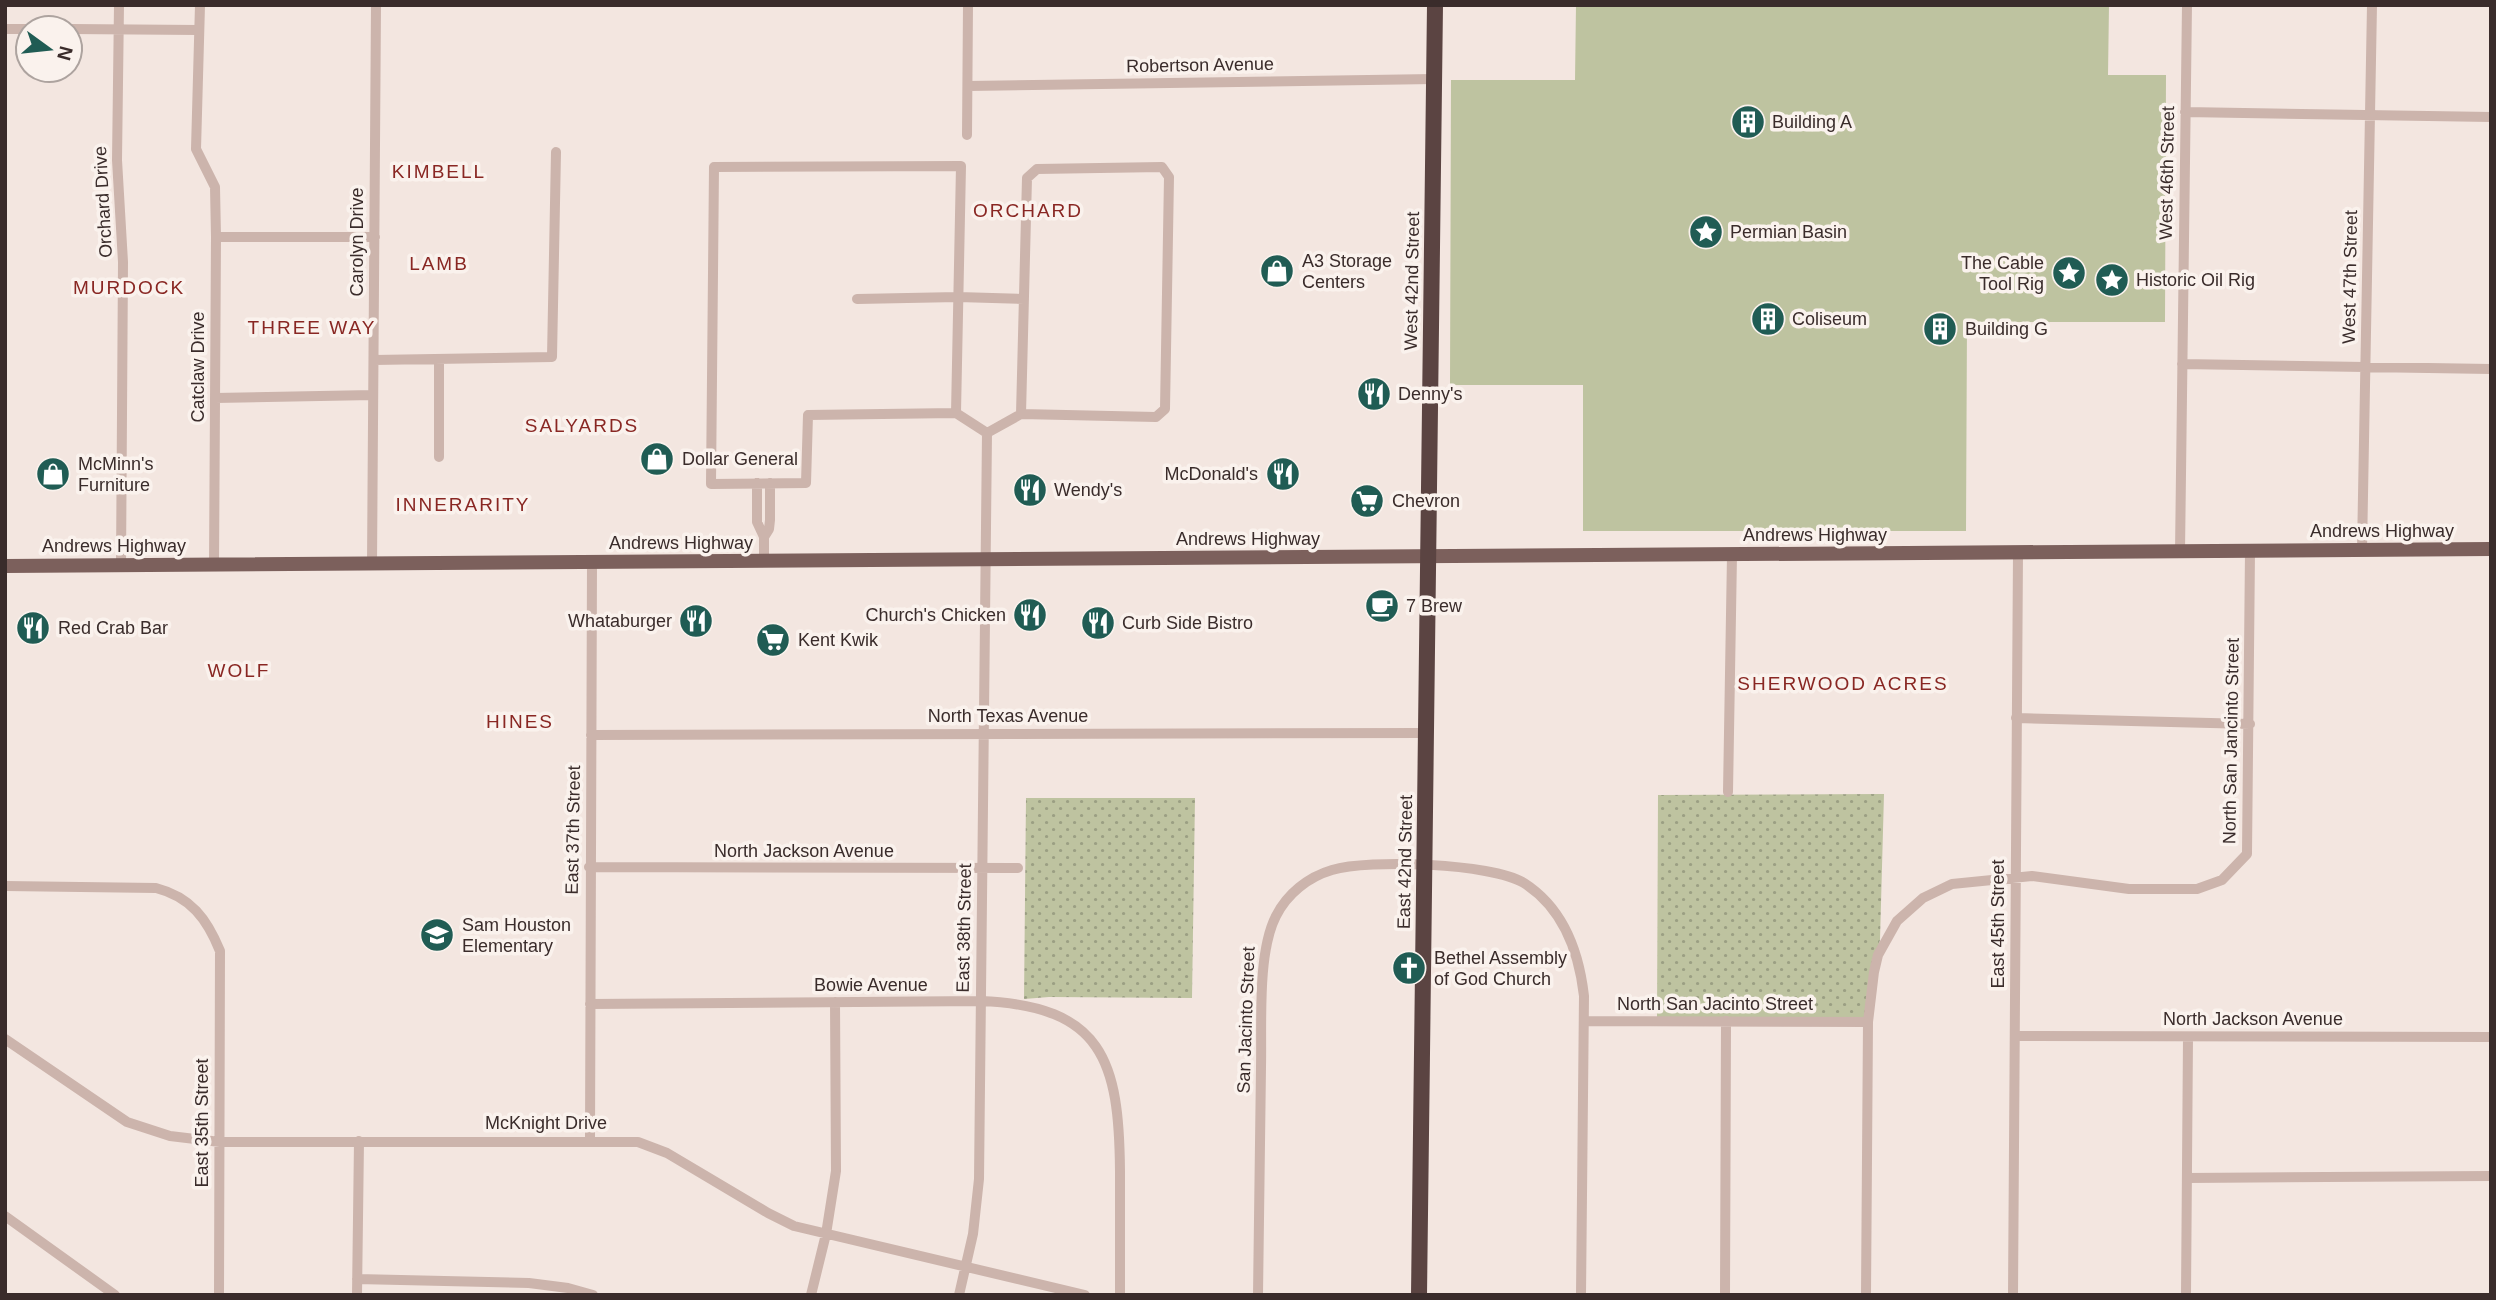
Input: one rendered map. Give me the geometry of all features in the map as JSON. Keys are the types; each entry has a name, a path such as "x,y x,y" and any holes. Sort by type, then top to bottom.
{"highway":[{"name":"West 42nd Street","path":"1428,557 1435,5"},
{"name":"East 42nd Street","path":"1419,1295 1428,557"}],"main road":[{"name":"Andrews Highway","path":"5,566 2491,549"}],"street":[{"name":"Orchard Drive","path":"119,5 117,160 123,262 121,566"},
{"name":"Catclaw Drive","path":"200,5 196,149 215,187 214,565"},
{"name":"Carolyn Drive","path":"372,564 376,5"},
{"path":"967,135 968,5"},
{"name":"West 46th Street","path":"2180,551 2186,5"},
{"name":"West 47th Street","path":"2362,550 2372,5"},
{"path":"84,29 199,30"},
{"name":"Robertson Avenue","path":"968,86 1434,79"},
{"path":"2185,112 2491,117"},
{"path":"374,360 552,357 556,152"},
{"path":"956,413 961,166 714,167 711,484 806,483 808,415 956,413 987,433 1021,414 1156,417 1165,410 1169,177 1162,167 1037,169 1027,178 1021,414"},
{"path":"216,237 375,237"},
{"path":"857,299 1024,299"},
{"path":"439,360 439,457"},
{"path":"2182,364 2491,369"},
{"path":"215,398 373,395"},
{"name":"East 38th Street","path":"959,1295 973,1234 979,1179 987,433"},
{"path":"757,483 757,523 764,537 764,561"},
{"path":"764,537 770,520 770,483"},
{"name":"North San Jancinto Street","path":"2016,877 2032,876 2106,887 2197,889 2222,880 2247,854 2250,551"},
{"name":"East 45th Street","path":"2013,1295 2018,553"},
{"path":"1728,792 1732,555"},
{"name":"East 37th Street","path":"590,1140 592,562"},
{"path":"2016,718 2250,724"},
{"name":"North Texas Avenue","path":"591,735 1426,733"},
{"path":"1424,866 1489,870 1513,877 1536,892 1562,922 1576,953 1581,976 1584,1021 1581,1295"},
{"name":"San Jacinto Street","path":"1258,1295 1262,1030 1268,933 1288,898 1317,876 1347,867 1424,866"},
{"name":"North Jackson Avenue","path":"589,867 1018,869"},
{"path":"1866,1295 1868,1022 1878,955 1890,932 1908,910 1937,889 1952,884 2016,877"},
{"name":"East 35th Street","path":"5,886 136,886 169,891 189,902 211,929 220,951 219,1295"},
{"name":"Bowie Avenue","path":"590,1004 981,1001 1021,1004 1063,1018 1090,1039 1109,1070 1116,1096 1120,1295"},
{"path":"811,1295 836,1171 835,1002"},
{"name":"North San Jacinto Street","path":"1584,1021 1868,1022"},
{"path":"1725,1295 1726,1021"},
{"name":"North Jackson Avenue","path":"2015,1037 2491,1037"},
{"path":"2186,1295 2188,1037"},
{"name":"McKnight Drive","path":"5,1039 127,1122 170,1136 220,1142 622,1140 653,1146 794,1226 1086,1295"},
{"path":"357,1295 359,1141"},
{"path":"2187,1178 2491,1176"},
{"path":"5,1216 115,1295"},
{"path":"357,1279 529,1283 568,1288 593,1295"}],"green space":[{"path":"1576,5 2109,5 2108,75 2166,75 2165,322 1967,322 1966,531 1583,531 1583,385 1450,385 1451,80 1575,80"},
{"path":"1884,794 1880,940 1871,973 1868,1022 1657,1021 1658,795"},
{"path":"1026,798 1195,798 1192,998 1024,999"}],"place":[{"name":"Building A","path":"1748,122"},
{"name":"Permian Basin","path":"1706,232"},
{"name":"A3 Storage Centers","path":"1277,271"},
{"name":"The Cable Tool Rig","path":"2069,273"},
{"name":"Historic Oil Rig","path":"2112,280"},
{"name":"Coliseum","path":"1768,319"},
{"name":"Building G","path":"1940,329"},
{"name":"Denny's","path":"1374,394"},
{"name":"Dollar General","path":"657,459"},
{"name":"McMinn's Furniture","path":"53,474"},
{"name":"McDonald's","path":"1283,474"},
{"name":"Wendy's","path":"1030,490"},
{"name":"Chevron","path":"1367,501"},
{"name":"7 Brew","path":"1382,606"},
{"name":"Church's Chicken","path":"1030,615"},
{"name":"Whataburger","path":"696,621"},
{"name":"Curb Side Bistro","path":"1098,623"},
{"name":"Red Crab Bar","path":"33,628"},
{"name":"Kent Kwik","path":"773,640"},
{"name":"Sam Houston Elementary","path":"437,935"},
{"name":"Bethel Assembly of God Church","path":"1409,968"}],"district":[{"name":"KIMBELL","path":"439,171"},
{"name":"ORCHARD","path":"1028,210"},
{"name":"LAMB","path":"439,263"},
{"name":"MURDOCK","path":"129,287"},
{"name":"THREE WAY","path":"312,327"},
{"name":"SALYARDS","path":"582,425"},
{"name":"INNERARITY","path":"463,504"},
{"name":"WOLF","path":"239,670"},
{"name":"SHERWOOD ACRES","path":"1843,683"},
{"name":"HINES","path":"520,721"}]}
